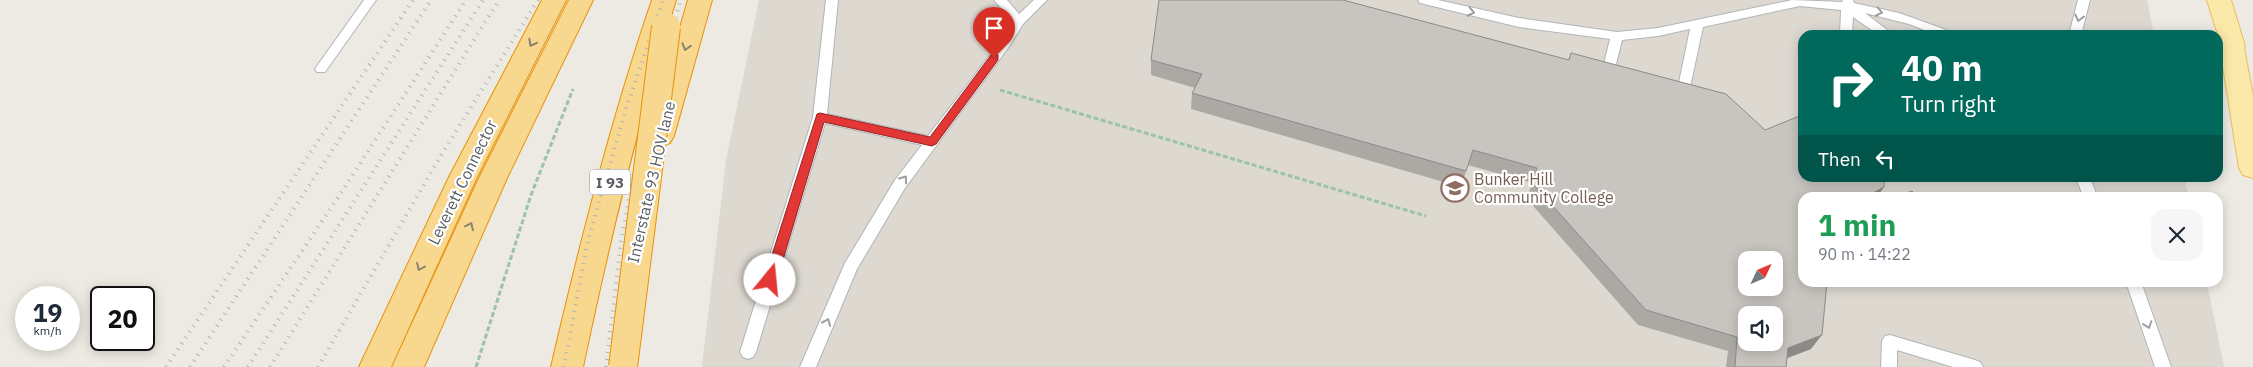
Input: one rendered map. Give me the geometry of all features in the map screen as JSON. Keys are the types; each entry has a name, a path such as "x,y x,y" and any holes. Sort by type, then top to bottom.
{"highway":[{"name":"Leverett Connector","path":"375,367 463,177 554,0"},
{"name":"Leverett Connector","path":"408,367 493,178 581,0"},
{"name":"I 93","path":"567,367 602,209 664,0"},
{"name":"I 93","path":"580,367 614,209 674,0"},
{"name":"Interstate 93 HOV lane","path":"612,367 643,207 669,105 700,0"},
{"path":"624,367 666,27"}],"main road":[{"path":"2219,0 2253,110"},
{"path":"2228,29 2253,168"}],"lane":[{"path":"321,69 370,0"},
{"path":"748,352 820,117 832,0"},
{"path":"1000,0 1019,21"},
{"path":"808,367 850,267 900,184 1019,21 1041,0"},
{"path":"1424,0 1448,7 1554,28 1617,36 1651,33 1811,0"},
{"path":"2076,30 2084,0"},
{"path":"1796,3 1847,3 1908,20 1935,30"},
{"path":"1846,30 1847,3"},
{"path":"1847,3 1882,30"},
{"path":"1683,92 1697,24"},
{"path":"1608,72 1617,36"},
{"path":"820,117 932,142"},
{"path":"2135,287 2163,367"},
{"path":"1890,367 1890,341 1975,367"}],"path":[{"path":"975,83 1426,216"},
{"path":"476,367 531,195 574,86"}],"shaded area":[{"name":"Bunker Hill Community College","path":"759,0 2147,0 2153,30 1798,30 1798,182 2185,182 2188,192 1798,192 1798,287 2208,287 2224,367 702,367 726,160"}],"building":[{"name":"Bunker Hill Community College","path":"1159,0 1343,0 1569,60 1571,53 1726,94 1765,130 1798,117 1798,182 1884,182 1884,187 1875,192 1798,192 1798,287 1827,287 1822,335 1788,348 1786,367 1735,367 1737,337 1646,310 1533,184 1537,168 1473,150 1466,171 1192,93 1202,74 1151,60"}],"railway":[{"path":"166,367 413,0"},
{"path":"190,367 431,0"},
{"path":"224,367 339,196 466,0"},
{"path":"248,367 483,0"},
{"path":"270,367 499,0"},
{"path":"318,367 440,157 538,0"},
{"path":"564,367 587,244 626,109 663,0"},
{"path":"606,367 621,242 646,109 681,0"}],"place":[{"name":"Bunker Hill Community College","path":"1455,188"}],"route":[{"path":"770,280 820,117 932,142 994,58"}]}
